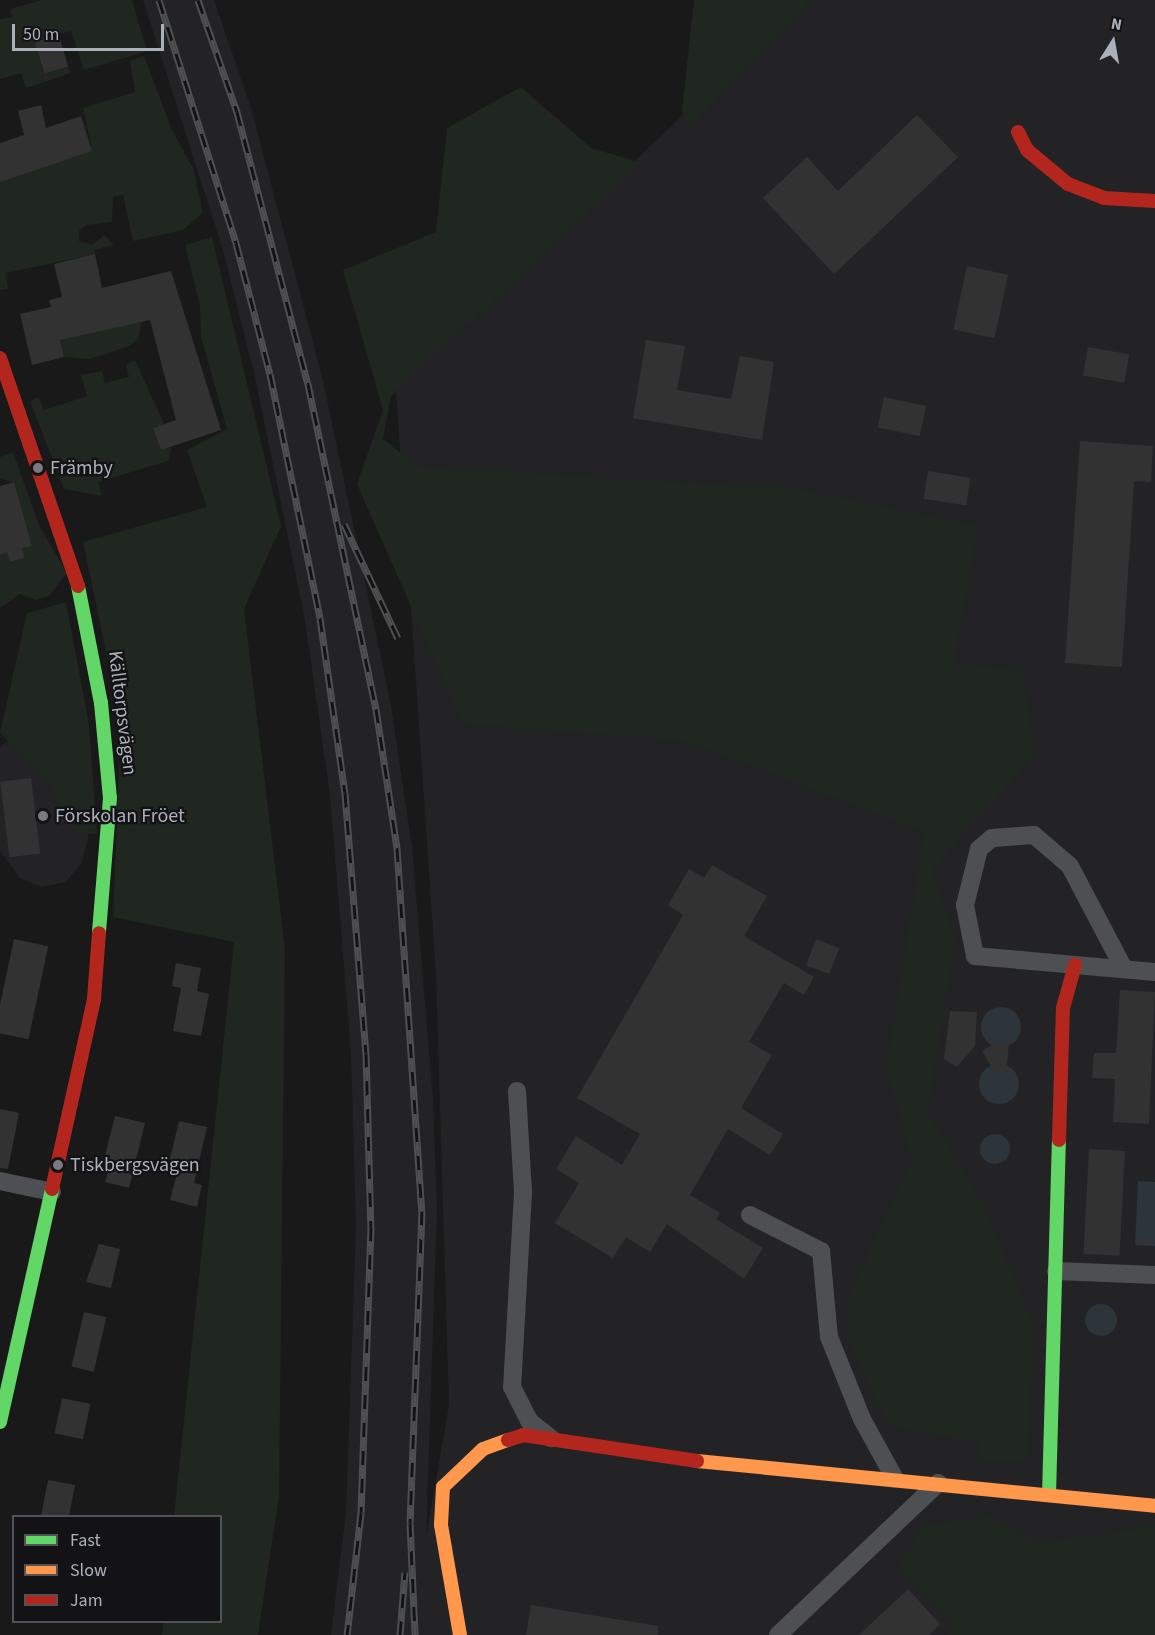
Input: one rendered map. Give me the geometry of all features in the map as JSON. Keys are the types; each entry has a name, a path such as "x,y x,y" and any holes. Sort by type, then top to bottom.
{"street":[{"path":"1018,132 1027,150 1088,194 1155,201"},
{"name":"Källtorpsvägen","path":"0,358 74,565 108,763 110,827 100,951 52,1192 0,1422"},
{"path":"1124,969 1070,866 1034,835 992,838 973,864 965,905 975,956 1155,972"},
{"path":"1049,1495 1063,1008 1075,965"},
{"path":"517,1091 524,1192 512,1387 529,1421 553,1439"},
{"path":"0,1182 52,1192"},
{"path":"750,1215 821,1251 829,1337 862,1419 895,1479"},
{"path":"1056,1270 1155,1275"},
{"path":"460,1635 441,1525 443,1487 483,1449 523,1436 679,1459 1155,1506"},
{"path":"777,1635 939,1483"}],"shaded area":[{"path":"42,0 132,0 147,51 84,70 71,31 35,41 43,73 68,67 71,73 26,88 21,73 0,79 0,19 12,17 10,9"},
{"path":"143,0 214,0 251,108 323,380 391,706 412,847 433,1099 437,1210 426,1538 449,1405 436,974 396,390 803,0 1155,0 1155,1635 331,1635 346,1512 356,1227 351,1053 330,795 305,620 255,377 222,247"},
{"path":"694,0 810,0 689,128 682,111"},
{"path":"144,56 172,130 193,168 203,213 183,230 133,241 123,195 113,197 112,222 87,225 79,231 79,241 92,245 104,235 114,245 94,250 95,254 6,273 8,289 0,290 0,176 2,180 92,151 83,108 135,92 130,61"},
{"path":"521,87 591,148 642,163 391,396 383,439 419,467 797,489 979,526 954,663 1023,670 1035,755 932,871 956,938 928,1113 983,1203 1035,1327 1027,1462 976,1461 979,1443 889,1426 849,1344 849,1295 912,1159 886,1067 924,832 685,741 463,724 357,484 383,410 343,270 436,232 447,128"},
{"path":"212,237 281,526 244,609 285,949 279,1496 258,1635 162,1635 163,1623 222,1623 222,1515 174,1515 234,942 113,917 121,724 83,542 207,507 187,450 227,429 201,336 200,306 185,245"},
{"path":"142,321 138,340 129,346 90,359 64,357 60,340"},
{"path":"135,360 164,424 153,428 161,450 172,447 168,461 98,482 102,496 64,489 30,401 39,397 44,410 87,396 81,375 102,371 105,383 129,377 126,365"},
{"path":"13,452 39,525 67,573 50,595 36,600 20,594 0,608 0,554 7,552 10,562 25,558 22,548 32,545 14,483 0,478 0,457"},
{"path":"66,602 89,725 97,834 73,833 48,782 0,733 27,613"},
{"name":"Förskolan Fröet","path":"16,735 86,793 88,839 82,862 66,882 41,887 20,878 0,851 0,747"},
{"path":"1001,1007 1015,1013 1021,1027 1015,1041 1001,1047 987,1041 981,1027 987,1013"},
{"path":"999,1064 1013,1070 1019,1084 1013,1098 999,1104 985,1098 979,1084 985,1070"},
{"path":"995,1134 1001,1135 1009,1143 1009,1155 1001,1163 995,1164 989,1163 981,1155 980,1149 981,1143 989,1135"},
{"path":"1138,1181 1155,1182 1155,1246 1135,1245"},
{"path":"1101,1304 1112,1309 1117,1320 1112,1331 1101,1336 1090,1331 1085,1320 1090,1309"},
{"path":"989,1516 1038,1543 1155,1526 1155,1635 947,1635 953,1624 898,1565 925,1525"}],"building":[{"path":"59,35 68,67 44,74 35,42"},
{"path":"41,105 46,128 81,116 92,151 0,182 0,143 24,135 18,111"},
{"path":"917,115 958,157 834,274 763,198 807,157 838,191"},
{"path":"95,254 102,288 171,271 221,430 161,450 153,428 176,420 150,320 60,340 64,357 32,365 20,314 51,307 49,300 62,297 54,264"},
{"path":"967,266 1008,275 995,338 953,330"},
{"path":"646,340 685,346 677,390 731,399 740,356 774,362 762,440 633,418"},
{"path":"1088,347 1129,354 1124,383 1083,376"},
{"path":"884,397 926,406 920,436 878,427"},
{"path":"1080,441 1153,446 1151,482 1134,481 1122,667 1065,663"},
{"path":"928,471 970,478 966,505 924,499"},
{"path":"14,482 32,546 22,548 25,558 10,562 7,552 0,555 0,486"},
{"path":"31,778 40,853 9,857 0,782"},
{"path":"712,865 767,896 744,936 814,977 804,995 784,983 749,1042 772,1055 741,1108 783,1134 770,1155 728,1129 690,1195 720,1213 716,1219 763,1248 744,1279 667,1224 650,1252 626,1237 613,1258 555,1223 579,1183 556,1169 576,1136 622,1165 640,1134 577,1098 683,915 668,905 689,869 704,878"},
{"path":"14,939 48,946 28,1039 0,1033 0,1005"},
{"path":"816,939 839,948 829,974 806,965"},
{"path":"176,963 201,968 197,991 209,994 201,1036 173,1031 181,988 172,986"},
{"path":"1120,990 1155,992 1149,1124 1113,1122 1115,1079 1092,1078 1094,1053 1116,1053"},
{"path":"950,1011 977,1012 975,1046 957,1067 944,1059"},
{"path":"996,1042 1009,1043 1006,1073 995,1073 982,1051"},
{"path":"0,1109 19,1113 8,1169 0,1168"},
{"path":"115,1116 145,1123 129,1188 105,1182 110,1164 103,1163"},
{"path":"179,1121 207,1127 194,1183 202,1185 197,1207 170,1200 178,1170 168,1167"},
{"path":"1089,1149 1125,1151 1119,1256 1084,1254"},
{"path":"99,1244 120,1249 111,1288 86,1282"},
{"path":"84,1312 106,1317 94,1372 71,1367"},
{"path":"62,1398 90,1404 83,1439 55,1433"},
{"path":"48,1480 75,1485 69,1515 41,1515"},
{"path":"908,1589 940,1624 929,1635 859,1635"},
{"path":"531,1605 658,1626 658,1635 526,1635"}],"railway":[{"path":"159,0 236,243 270,374 320,618 345,793 366,1053 371,1227 361,1513 347,1635"},
{"path":"198,0 237,112 308,384 376,709 397,848 422,1211 410,1523 415,1635"},
{"path":"344,524 398,638"},
{"path":"400,1635 405,1572"}],"traffic: fast":[{"path":"78,586 101,703 110,798 99,933"},
{"path":"1049,1495 1059,1140"},
{"path":"0,1422 52,1189"}],"traffic: slow":[{"path":"460,1635 441,1525 443,1487 483,1449 508,1440"},
{"path":"697,1461 1155,1506"}],"traffic: jam":[{"path":"1018,132 1027,150 1068,184 1104,198 1155,201"},
{"path":"0,358 78,586"},
{"path":"52,1189 94,999 99,933"},
{"path":"1059,1140 1063,1008 1075,965"},
{"path":"508,1440 523,1435 697,1461"}],"place":[{"name":"Främby","path":"38,468"},
{"name":"Förskolan Fröet","path":"43,816"},
{"name":"Tiskbergsvägen","path":"58,1165"}]}
